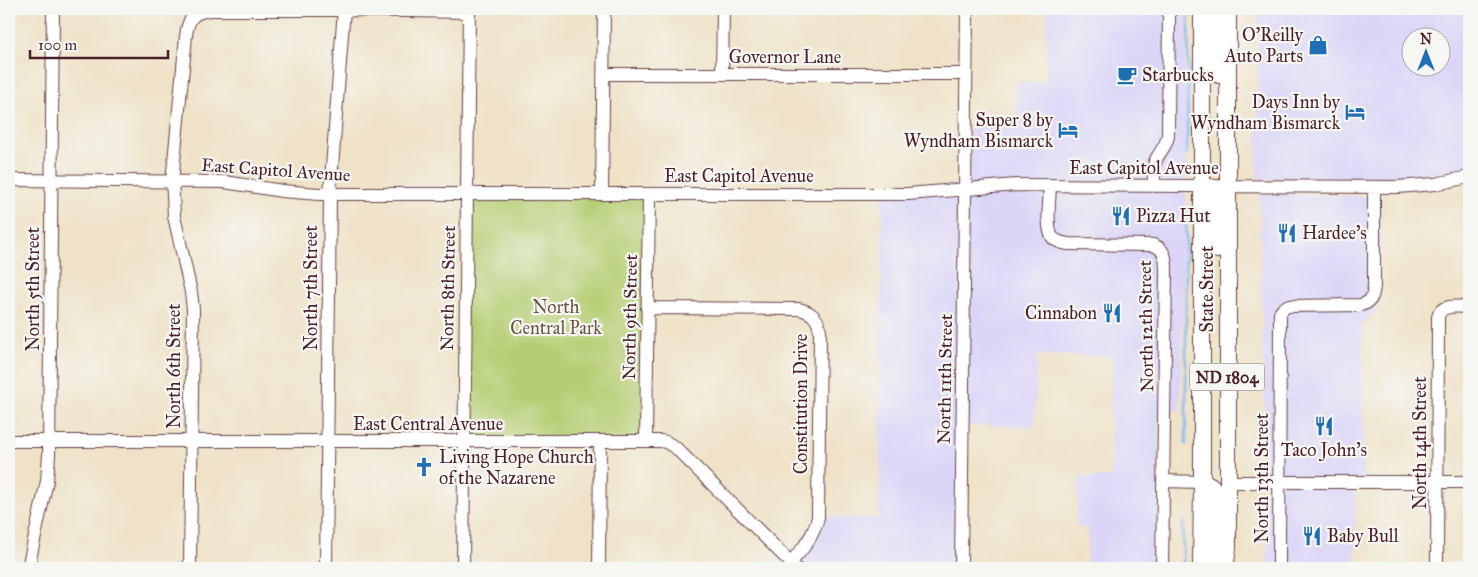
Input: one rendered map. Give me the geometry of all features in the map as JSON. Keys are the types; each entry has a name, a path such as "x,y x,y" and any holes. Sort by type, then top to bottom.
{"main road":[{"name":"State Street","path":"1202,9 1202,48 1227,309 1228,548 1225,568"},
{"path":"1215,9 1217,64 1228,106"},
{"name":"State Street","path":"1201,568 1202,394 1215,187 1228,106 1228,9"},
{"path":"1202,394 1213,408 1214,476 1219,482 1227,482"},
{"path":"1202,482 1213,487 1215,557 1220,568"}],"street":[{"name":"North 5th Street","path":"28,568 46,481 49,440 53,9"},
{"path":"344,9 469,10"},
{"name":"North 6th Street","path":"190,568 193,309 174,216 172,182 186,29 191,17 206,10 344,9"},
{"name":"North 7th Street","path":"326,568 330,194 344,9"},
{"path":"602,194 604,9"},
{"path":"722,74 723,9"},
{"name":"North 11th Street","path":"961,568 966,9"},
{"path":"1154,186 1154,165 1164,149 1168,136 1169,9"},
{"name":"North 8th Street","path":"463,568 469,10"},
{"name":"Governor Lane","path":"604,74 966,74"},
{"name":"East Capitol Avenue","path":"9,180 225,182 288,192 330,194 908,194 1003,186 1050,185 1374,187 1422,185 1469,177"},
{"name":"North 12th Street","path":"1050,185 1049,226 1054,240 1068,244 1148,244 1157,246 1163,252 1166,262 1162,568"},
{"name":"North 13th Street","path":"1279,568 1280,318 1283,309 1287,306 1360,305 1372,298 1374,187"},
{"name":"North 9th Street","path":"646,441 649,194"},
{"name":"North 14th Street","path":"1437,568 1438,318 1442,309 1447,307 1469,307"},
{"name":"Constitution Drive","path":"647,308 799,309 811,313 818,321 820,331 818,517 816,527 810,539 793,565"},
{"name":"East Central Avenue","path":"9,441 666,442 676,448 793,565"},
{"path":"599,568 600,441"},
{"path":"1163,481 1202,482"},
{"path":"1227,482 1469,482"}],"shaded area":[{"path":"1047,9 1186,9 1186,178 1180,410 1159,410 1157,568 803,568 799,564 820,534 824,517 879,518 882,189 919,189 969,183 970,126 1016,124 1017,82 1046,83","holes":["1038,355 1113,356 1110,409 1111,477 1079,477 1076,527 1088,527 1087,566 965,565 966,425 1034,427"]},
{"path":"1258,9 1469,9 1469,171 1416,179 1257,179"},
{"path":"1259,193 1381,197 1378,307 1362,326 1364,487 1355,487 1355,568 1268,568"}],"green space":[{"name":"North Central Park","path":"466,194 649,194 646,441 464,441"}],"waterway":[{"path":"1187,153 1189,9"},
{"path":"1186,225 1186,444"},
{"path":"1183,521 1183,568"}],"place":[{"name":"O'Reilly Auto Parts","path":"1318,45"},
{"name":"Starbucks","path":"1127,75"},
{"name":"Days Inn by Wyndham Bismarck","path":"1355,112"},
{"name":"Super 8 by Wyndham Bismarck","path":"1068,130"},
{"name":"Pizza Hut","path":"1121,216"},
{"name":"Hardee's","path":"1287,233"},
{"name":"Cinnabon","path":"1112,313"},
{"name":"Taco John's","path":"1324,426"},
{"name":"Living Hope Church of the Nazarene","path":"424,467"},
{"name":"Baby Bull","path":"1312,536"}]}
